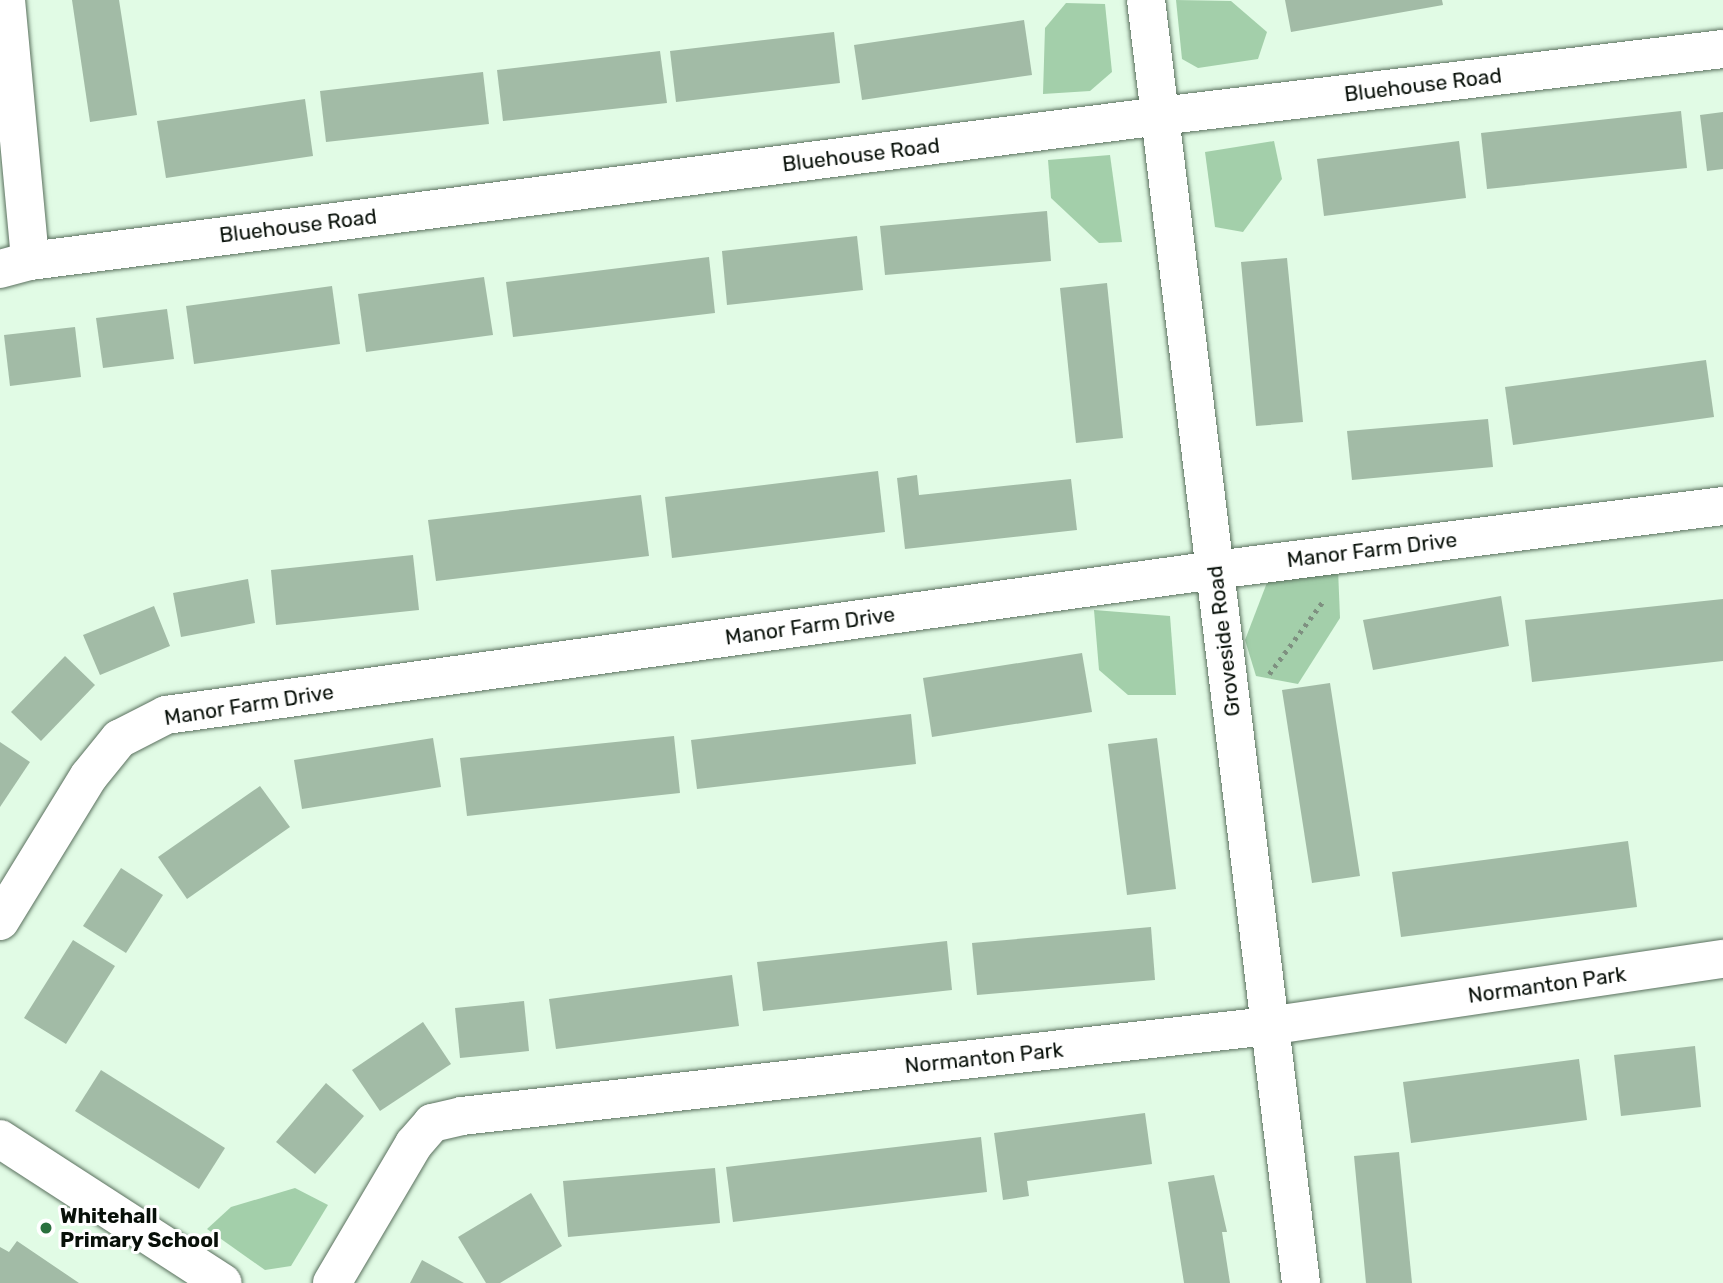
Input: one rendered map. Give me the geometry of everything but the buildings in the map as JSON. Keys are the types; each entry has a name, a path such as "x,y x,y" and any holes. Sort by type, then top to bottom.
{"street":[{"path":"6,0 15,265"},
{"name":"Groveside Road","path":"1146,0 1301,1283"},
{"name":"Bluehouse Road","path":"15,265 1160,116 1723,50"},
{"name":"Manor Farm Drive","path":"0,921 89,776 118,739 166,715 1215,570 1723,506"},
{"name":"Normanton Park","path":"332,1283 414,1144 432,1124 462,1116 1268,1026 1723,959"},
{"path":"0,1139 223,1283"}],"path":[{"path":"1233,722 1360,551"}],"green space":[{"path":"1176,0 1231,1 1267,32 1258,59 1198,68 1182,59"},
{"path":"1066,3 1105,4 1112,72 1090,91 1043,94 1045,28"},
{"path":"1274,141 1282,179 1243,232 1215,227 1205,152"},
{"path":"1110,155 1122,242 1099,243 1051,198 1048,160"},
{"path":"1338,569 1340,618 1298,684 1256,676 1245,640 1268,580"},
{"path":"1094,610 1170,616 1176,695 1128,695 1099,670"},
{"path":"295,1188 328,1205 291,1266 265,1270 207,1229 231,1207"}],"place":[{"name":"Whitehall Primary School","path":"46,1228"}]}
